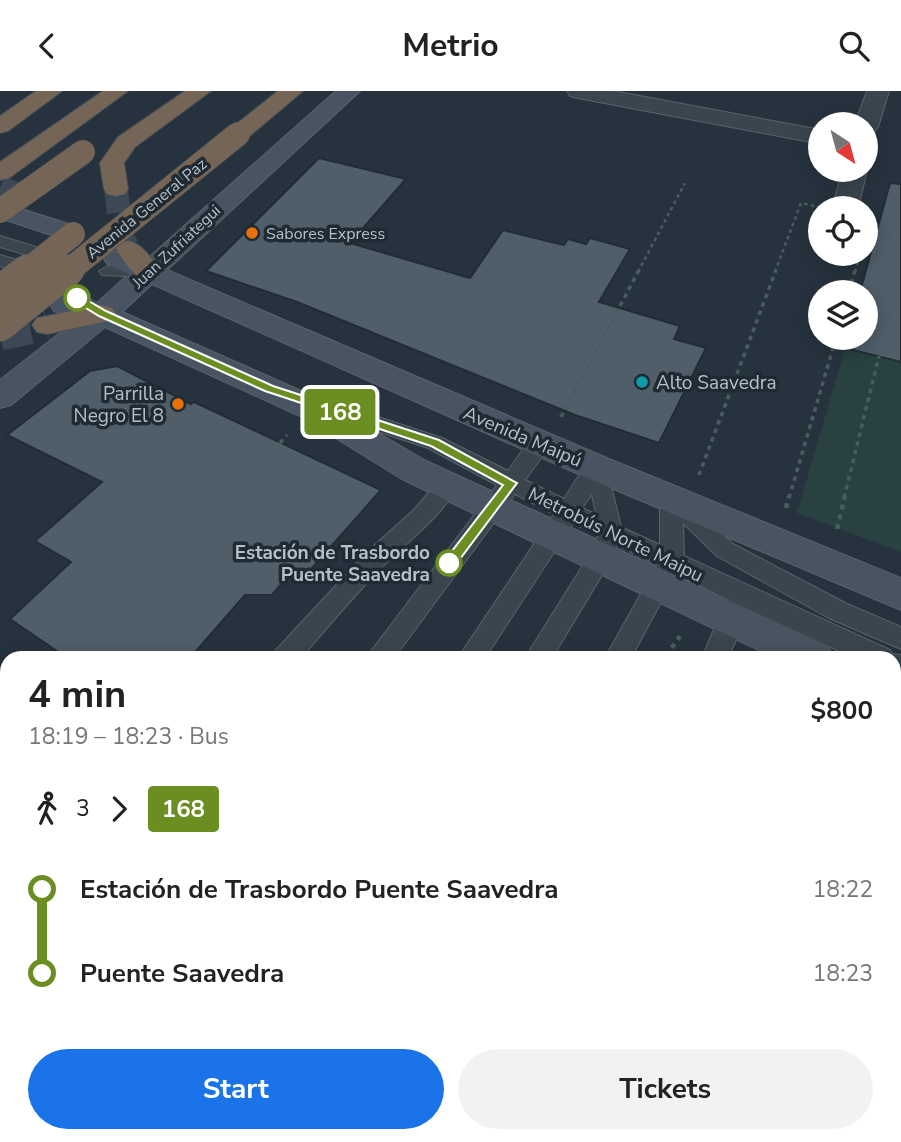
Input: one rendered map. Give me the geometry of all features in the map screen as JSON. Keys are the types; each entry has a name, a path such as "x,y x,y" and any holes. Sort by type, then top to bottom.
{"highway":[{"path":"0,125 51,91"},
{"path":"0,173 117,91"},
{"path":"16,209 83,152 171,91"},
{"path":"106,205 112,163 126,142 200,91"},
{"path":"0,291 106,205 226,130 260,91"},
{"name":"Avenida General Paz","path":"0,326 226,130 292,91"},
{"path":"60,311 102,314"}],"main road":[{"name":"Juan Zufriategui","path":"0,397 102,314 126,263 349,91"},
{"path":"16,209 62,231"},
{"name":"Avenida Maipú","path":"126,263 597,468 901,594"},
{"path":"102,314 311,408 414,470 447,486 501,495 606,544 738,608 796,646"}],"street":[{"path":"578,91 808,135"},
{"path":"871,112 878,91"}],"lane":[{"path":"0,241 30,251"},
{"path":"60,311 102,314"},
{"name":"Metrobús Norte Maipu","path":"269,389 435,443 501,495"},
{"path":"384,651 501,495 543,444"},
{"path":"476,651 597,468"},
{"path":"542,651 606,544 597,468"},
{"path":"291,651 375,559 423,515 447,486"},
{"path":"622,651 665,573 679,502"},
{"name":"Metrobús Norte Maipu","path":"679,502 725,550 838,611 901,638"},
{"path":"719,651 738,608 838,611"},
{"path":"796,646 831,651"}],"path":[{"path":"543,444 685,183"},
{"path":"679,502 801,203 808,204"},
{"path":"776,541 832,350"},
{"path":"828,564 880,356"},
{"path":"670,651 680,636"}],"green space":[{"path":"844,350 901,362 901,552 797,513"}],"building":[{"path":"319,158 406,179 350,243 470,278 503,230 564,245 568,239 586,244 590,238 630,249 599,302 680,326 674,339 706,348 659,443 575,415 297,302 206,271"},
{"path":"890,183 901,184 901,362 853,350 878,350 878,280 863,280 867,266 878,266 878,227"},
{"path":"117,366 191,404 194,402 381,490 304,577 293,570 272,595 245,595 196,651 57,651 10,619 71,562 35,541 102,482 7,435 90,371"}],"tunnel":[{"path":"0,188 34,200"},
{"path":"116,189 122,238 129,249"},
{"path":"0,335 47,325"}],"bus line":[{"name":"168","path":"77,298 102,314 269,389 435,443 511,483 449,563"}],"place":[{"name":"Sabores Express","path":"252,233"},
{"name":"Alto Saavedra","path":"642,382"},
{"name":"Parrilla Negro El 8","path":"178,404"},
{"name":"Estación de Trasbordo Puente Saavedra","path":"449,563"}]}
